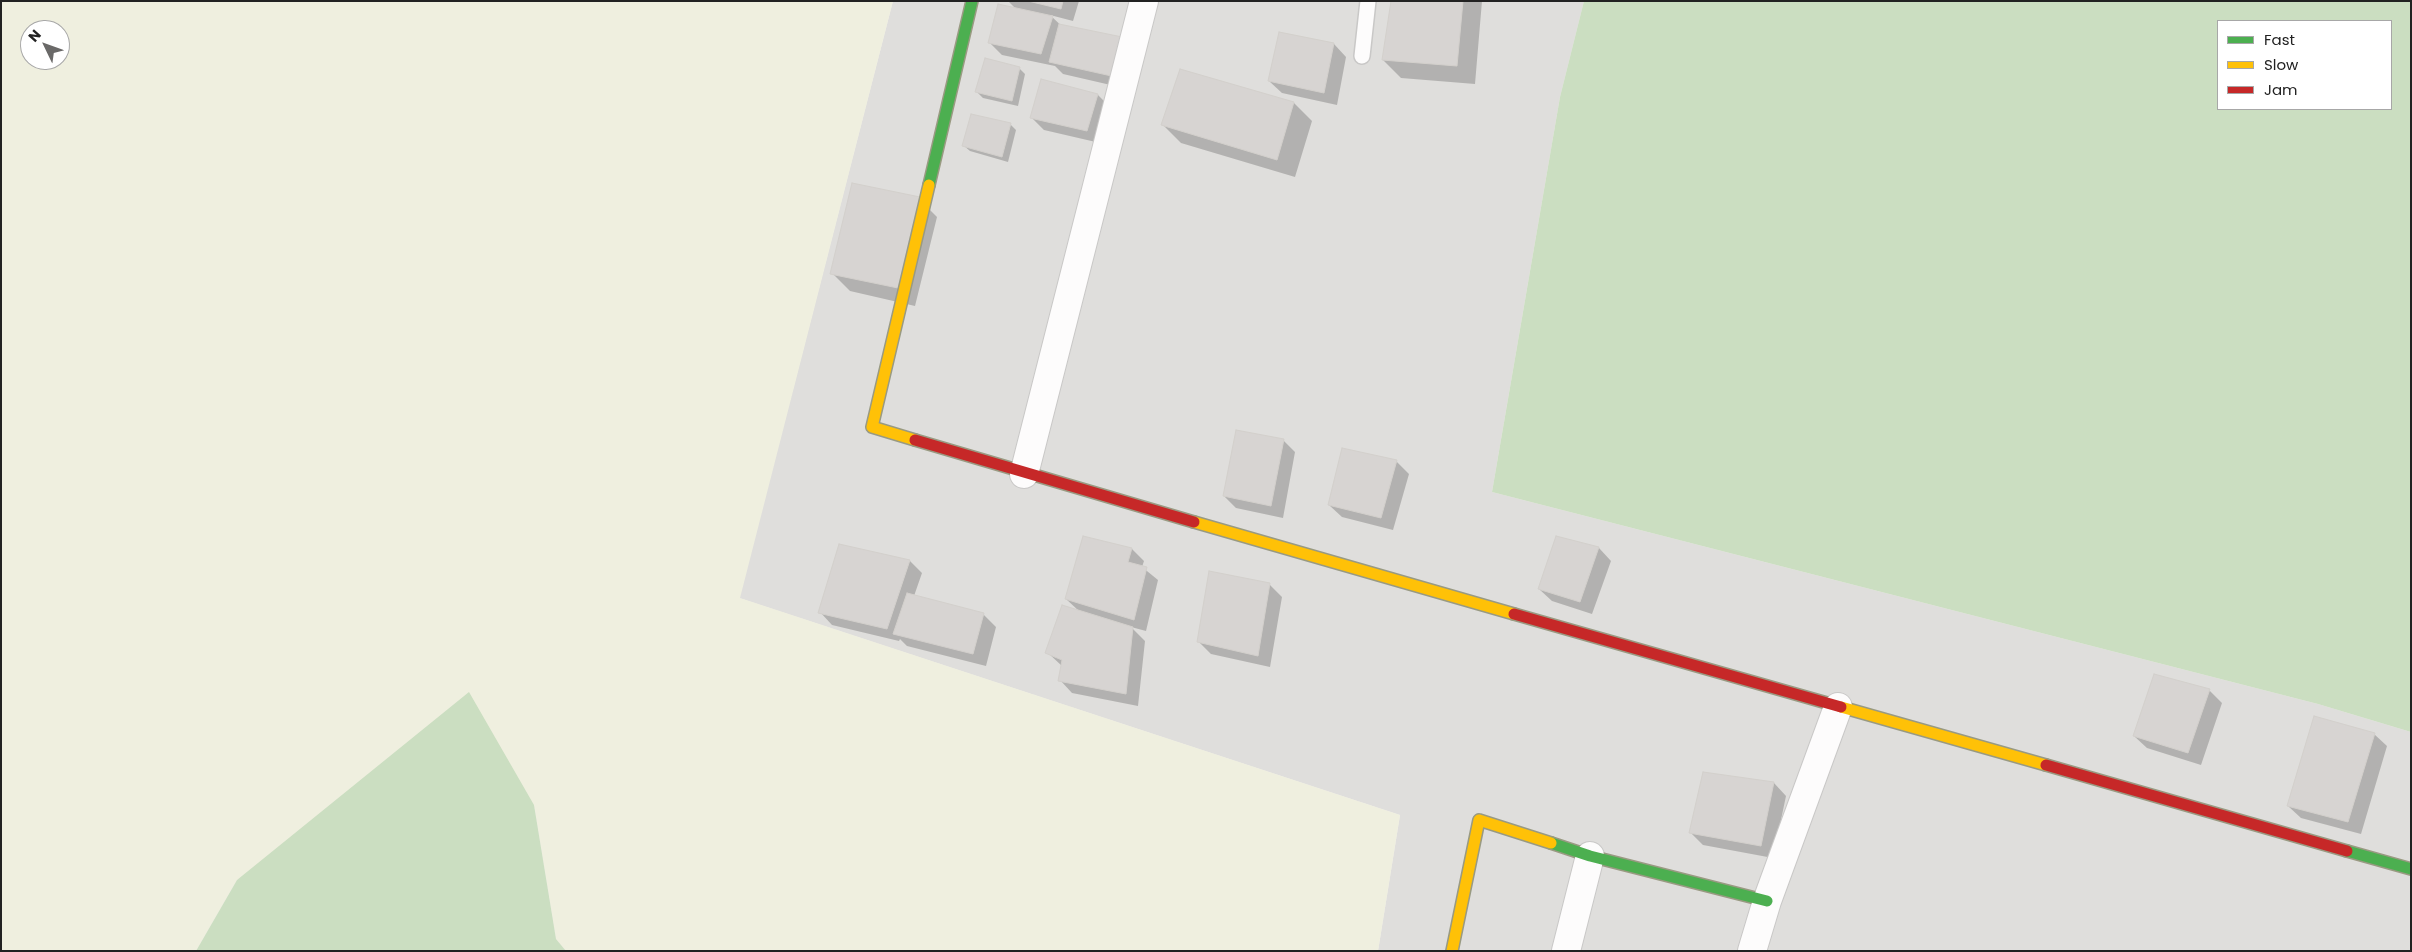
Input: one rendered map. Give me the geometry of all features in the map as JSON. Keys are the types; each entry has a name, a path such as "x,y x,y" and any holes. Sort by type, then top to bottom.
{"street":[{"path":"972,1 872,427 1024,474 2411,869"},
{"path":"1024,474 1144,1"},
{"path":"1752,951 1767,901 1838,707"},
{"path":"1452,951 1479,820 1590,856 1767,901"},
{"path":"1566,951 1590,856"}],"lane":[{"path":"1362,56 1368,1"}],"shaded area":[{"path":"893,1 1584,1 1560,97 1492,492 2318,704 2411,732 2411,951 1378,951 1400,815 739,598"}],"green space":[{"path":"1,1 893,1 740,598 1400,815 1378,951 566,951 556,939 534,805 237,880 196,951 1,951"},
{"path":"1584,1 2411,1 2411,732 2318,704 1492,492 1560,97"},
{"path":"469,692 534,805 556,939 566,951 196,951 237,880"}],"building":[{"path":"1028,1 1063,1 1061,9"},
{"path":"1391,1 1463,1 1457,66 1382,60"},
{"path":"998,4 1053,16 1041,54 988,43"},
{"path":"1059,24 1127,38 1116,77 1049,62"},
{"path":"1279,32 1334,43 1324,93 1268,81"},
{"path":"985,58 1020,67 1012,101 975,92"},
{"path":"1180,69 1294,102 1277,160 1161,125"},
{"path":"1041,79 1098,94 1087,131 1030,118"},
{"path":"971,114 1011,123 1002,157 962,146"},
{"path":"852,183 920,197 898,288 830,274"},
{"path":"1236,430 1284,439 1271,506 1223,496"},
{"path":"1342,448 1397,460 1381,518 1328,505"},
{"path":"1083,536 1132,548 1128,562 1147,567 1134,620 1065,599"},
{"path":"1556,536 1599,547 1580,602 1538,589"},
{"path":"839,544 910,560 887,629 818,613"},
{"path":"1209,571 1270,583 1258,656 1197,642"},
{"path":"907,593 984,613 973,654 893,634"},
{"path":"1062,605 1133,627 1126,694 1058,681 1062,660 1045,653"},
{"path":"2154,674 2210,689 2188,753 2133,736"},
{"path":"2314,716 2375,733 2348,822 2287,806"},
{"path":"1703,772 1774,782 1761,846 1689,833"}],"traffic: fast":[{"path":"929,185 972,1"},
{"path":"1551,843 1590,856 1767,901"},
{"path":"2347,851 2411,869"}],"traffic: slow":[{"path":"915,440 872,427 929,185"},
{"path":"1194,522 1514,614"},
{"path":"1841,707 2046,765"},
{"path":"1452,951 1479,820 1551,843"}],"traffic: jam":[{"path":"915,440 1194,522"},
{"path":"1514,614 1841,707"},
{"path":"2046,765 2347,851"}]}
